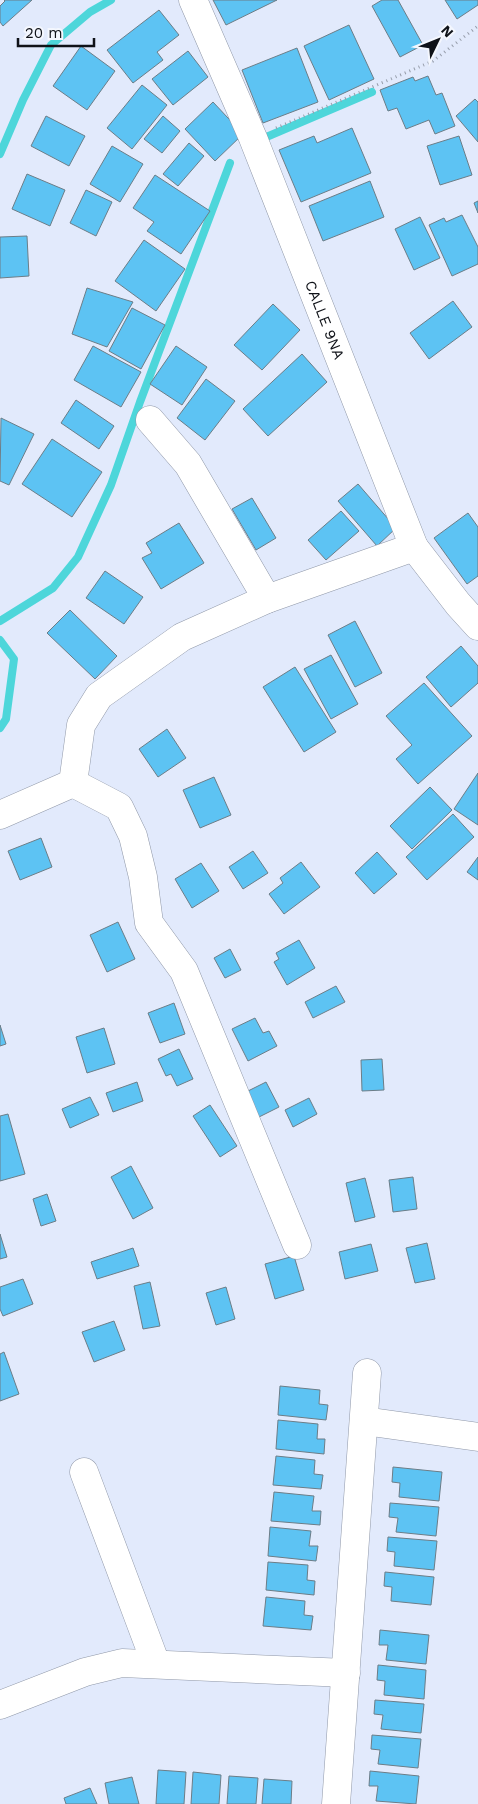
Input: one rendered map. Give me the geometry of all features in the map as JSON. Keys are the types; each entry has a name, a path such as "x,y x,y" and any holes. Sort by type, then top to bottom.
{"street":[{"name":"CALLE 9NA","path":"193,0 253,138 414,547 458,604 478,626"},
{"path":"150,420 188,464 267,600"},
{"path":"73,782 82,725 100,696 182,637 267,600 414,547"},
{"path":"0,815 73,782"},
{"path":"73,782 119,807 133,836 143,878 149,923 184,970 297,1245"},
{"path":"336,1804 367,1373"},
{"path":"364,1421 478,1437"},
{"path":"84,1472 156,1664"},
{"path":"0,1705 85,1672 122,1663 346,1673"}],"path":[{"path":"253,138 433,61 478,26"}],"building":[{"path":"4,0 32,0 3,26 0,22 0,6"},
{"path":"213,0 277,0 226,25"},
{"path":"382,0 398,0 423,45 400,57 372,6"},
{"path":"445,0 478,0 478,5 457,19"},
{"path":"159,10 179,35 157,52 163,60 133,83 107,50"},
{"path":"349,25 374,79 329,100 304,46"},
{"path":"81,46 115,71 87,110 53,86"},
{"path":"297,48 318,102 263,123 242,70"},
{"path":"188,51 208,77 173,105 152,79"},
{"path":"428,76 436,95 442,93 455,126 435,134 429,120 406,129 397,108 388,111 380,90 413,77 415,81"},
{"path":"142,85 167,105 132,149 107,128"},
{"path":"475,99 478,102 478,142 456,116"},
{"path":"213,102 243,134 215,161 185,129"},
{"path":"46,116 85,136 69,166 31,146"},
{"path":"163,116 180,131 162,153 144,139"},
{"path":"352,128 371,173 301,202 279,150 314,136 317,143"},
{"path":"459,136 472,175 440,185 427,146"},
{"path":"189,143 204,156 178,186 163,174"},
{"path":"112,146 143,164 120,202 90,184"},
{"path":"27,174 65,190 50,226 12,209"},
{"path":"155,175 210,211 181,254 147,231 154,222 133,208"},
{"path":"370,181 384,217 323,241 309,206"},
{"path":"86,190 112,202 96,236 70,223"},
{"path":"478,201 478,213 474,203"},
{"path":"462,215 478,247 478,264 452,276 429,225 444,218 446,222"},
{"path":"420,217 440,258 414,270 395,229"},
{"path":"27,236 29,276 0,278 0,237"},
{"path":"144,240 185,269 156,311 115,281"},
{"path":"87,288 133,302 107,347 72,334"},
{"path":"453,301 472,327 429,359 410,333"},
{"path":"273,304 300,330 262,370 234,345"},
{"path":"132,308 165,325 141,369 109,351"},
{"path":"93,346 141,372 121,407 74,380"},
{"path":"176,346 207,367 182,405 150,384"},
{"path":"302,354 327,382 268,436 243,409"},
{"path":"206,379 235,401 205,440 177,418"},
{"path":"76,400 114,426 99,449 61,423"},
{"path":"1,418 34,434 9,485 0,481"},
{"path":"52,439 102,472 72,517 22,484"},
{"path":"358,484 396,528 377,546 338,501"},
{"path":"252,498 276,538 256,550 232,509"},
{"path":"341,511 359,531 326,560 308,540"},
{"path":"468,513 478,527 478,576 467,584 434,538"},
{"path":"179,523 204,563 161,589 142,558 152,553 146,543"},
{"path":"105,571 143,597 124,624 86,598"},
{"path":"70,610 117,656 95,679 47,633"},
{"path":"355,621 382,673 355,687 328,635"},
{"path":"461,646 478,666 478,683 451,707 426,677"},
{"path":"331,655 358,704 331,719 304,669"},
{"path":"295,667 336,732 304,752 263,687"},
{"path":"424,683 472,736 418,784 396,759 412,745 386,716"},
{"path":"167,729 186,758 158,777 139,749"},
{"path":"478,773 478,825 454,809"},
{"path":"214,777 231,815 200,828 183,790"},
{"path":"430,787 452,810 412,849 390,826"},
{"path":"453,814 474,837 427,880 406,857"},
{"path":"41,838 52,867 20,880 8,851"},
{"path":"253,851 268,873 243,889 229,867"},
{"path":"377,852 397,874 374,894 355,873"},
{"path":"478,857 478,880 467,872"},
{"path":"301,862 320,887 284,914 269,894 283,883 280,878"},
{"path":"201,863 219,891 192,908 175,879"},
{"path":"118,922 135,959 107,972 90,935"},
{"path":"299,940 315,968 287,985 274,962 279,959 276,953"},
{"path":"230,949 241,970 225,978 214,958"},
{"path":"336,986 345,1002 313,1018 305,1002"},
{"path":"174,1003 185,1034 160,1043 148,1013"},
{"path":"255,1018 263,1033 269,1031 277,1046 248,1061 232,1029"},
{"path":"0,1025 6,1044 0,1046"},
{"path":"104,1028 115,1064 87,1073 76,1037"},
{"path":"179,1049 193,1079 177,1086 171,1074 166,1076 158,1059"},
{"path":"382,1059 384,1090 362,1091 361,1060"},
{"path":"137,1082 143,1101 113,1112 106,1093"},
{"path":"266,1082 279,1107 253,1120 240,1095"},
{"path":"90,1097 99,1115 70,1128 62,1109"},
{"path":"309,1098 317,1114 293,1127 285,1110"},
{"path":"210,1105 237,1146 220,1157 193,1116"},
{"path":"8,1114 25,1174 0,1181 0,1116"},
{"path":"131,1166 153,1208 133,1219 111,1177"},
{"path":"413,1177 417,1209 393,1212 389,1180"},
{"path":"365,1178 375,1217 355,1222 346,1183"},
{"path":"47,1194 56,1221 41,1226 33,1199"},
{"path":"0,1234 7,1257 0,1259"},
{"path":"427,1243 435,1279 415,1283 406,1248"},
{"path":"371,1244 378,1271 345,1279 339,1252"},
{"path":"133,1248 139,1266 97,1279 91,1262"},
{"path":"294,1256 304,1290 275,1299 265,1264"},
{"path":"23,1279 33,1304 3,1316 0,1309 0,1287"},
{"path":"150,1282 160,1326 143,1329 134,1286"},
{"path":"226,1287 235,1319 216,1325 206,1293"},
{"path":"114,1321 125,1350 94,1362 82,1332"},
{"path":"4,1352 19,1394 0,1401 0,1354"},
{"path":"280,1386 320,1390 319,1404 328,1405 326,1420 278,1415"},
{"path":"278,1420 318,1424 317,1439 325,1439 324,1454 276,1449"},
{"path":"276,1456 315,1460 314,1474 323,1475 321,1489 273,1485"},
{"path":"393,1467 442,1472 439,1501 399,1497 400,1483 392,1482"},
{"path":"274,1492 314,1496 312,1511 321,1511 320,1525 271,1521"},
{"path":"390,1503 439,1507 436,1536 396,1532 398,1518 389,1517"},
{"path":"270,1527 311,1531 309,1546 318,1546 316,1561 268,1556"},
{"path":"388,1537 437,1541 434,1570 394,1566 395,1552 387,1551"},
{"path":"268,1562 308,1565 307,1580 315,1581 314,1595 266,1590"},
{"path":"385,1572 434,1577 431,1605 391,1601 392,1587 384,1586"},
{"path":"266,1597 305,1601 304,1615 313,1616 311,1630 263,1626"},
{"path":"380,1630 429,1635 426,1664 386,1660 388,1645 379,1645"},
{"path":"378,1665 426,1670 424,1699 384,1695 385,1681 377,1680"},
{"path":"375,1700 424,1704 421,1733 381,1729 383,1715 374,1714"},
{"path":"372,1735 421,1739 418,1768 378,1764 380,1750 371,1749"},
{"path":"158,1770 186,1772 184,1804 156,1804"},
{"path":"370,1771 419,1776 416,1804 376,1801 378,1786 369,1786"},
{"path":"193,1772 221,1775 219,1804 191,1804"},
{"path":"229,1776 258,1778 256,1804 227,1804"},
{"path":"132,1777 139,1804 109,1804 105,1783"},
{"path":"264,1779 292,1781 291,1804 262,1804"},
{"path":"90,1788 97,1804 66,1804 64,1798"}],"waterway":[{"path":"0,154 23,100 51,45 90,12 111,0"},
{"path":"264,138 372,92"},
{"path":"0,621 53,588 78,557 111,485 140,402 230,163"},
{"path":"0,640 14,659 6,719 0,728"}]}
